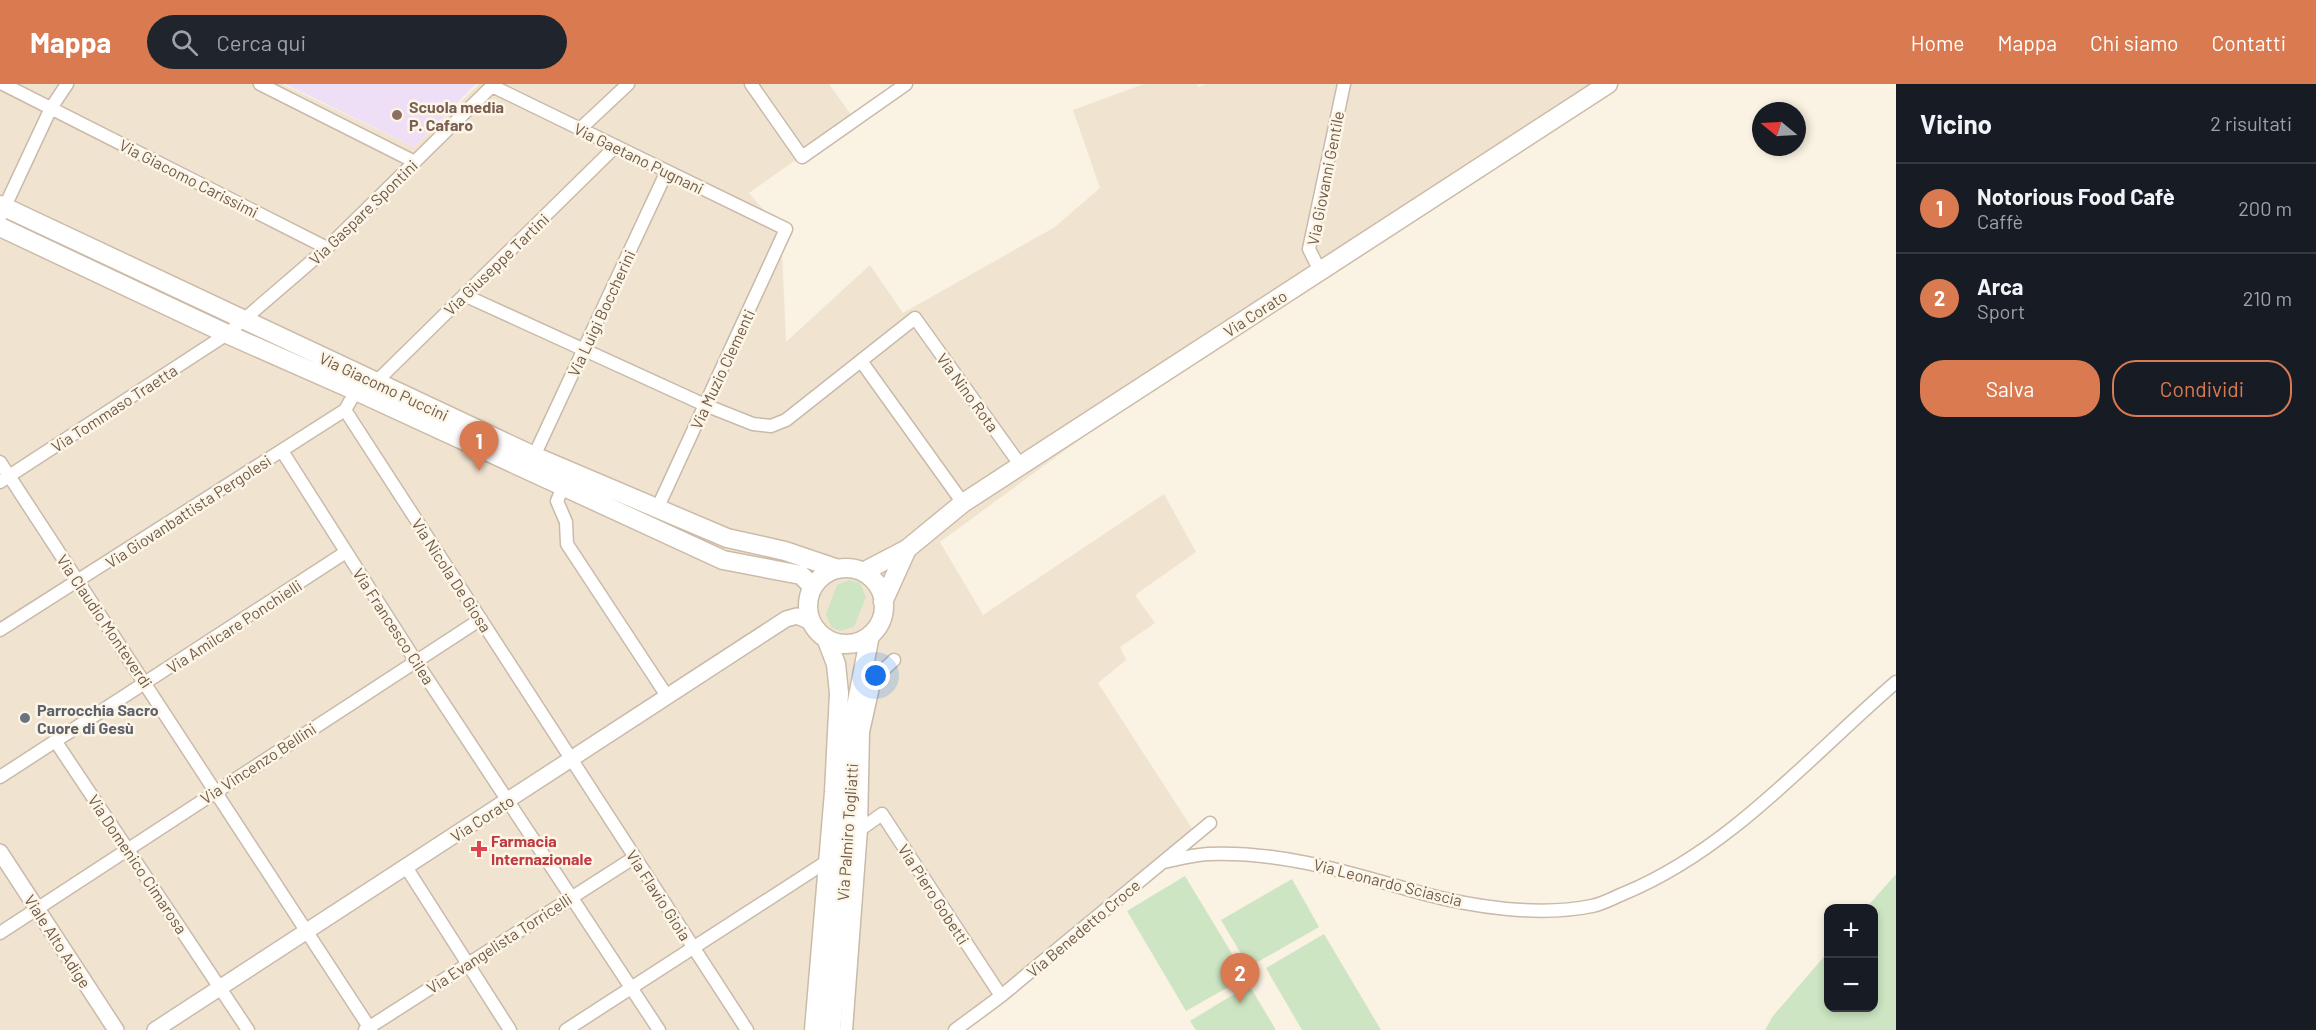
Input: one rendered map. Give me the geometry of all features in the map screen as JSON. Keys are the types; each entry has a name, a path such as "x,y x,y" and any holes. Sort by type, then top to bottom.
{"main road":[{"name":"Via Corato","path":"863,572 907,549 963,503 1608,84"},
{"name":"Via Giacomo Puccini","path":"2,210 534,456 657,509 728,538 785,551 838,569"},
{"name":"Via Giacomo Puccini","path":"0,227 227,334 723,560 801,575 813,587"},
{"name":"Via Corato","path":"870,635 878,626 883,602 907,549"},
{"path":"870,635 848,644 826,638 811,622 808,601 813,587 820,578 838,569 851,568 863,572 873,580 883,602"},
{"name":"Via Palmiro Togliatti","path":"831,1030 854,717 870,635"},
{"name":"Via Palmiro Togliatti","path":"814,1030 829,860 839,693 836,664 826,638"}],"street":[{"name":"Via Giacomo Carissimi","path":"3,84 327,248"},
{"path":"2,210 51,108 67,84"},
{"path":"260,84 415,162"},
{"path":"580,129 628,84"},
{"path":"751,84 802,157 906,84"},
{"name":"Via Giovanni Gentile","path":"1320,271 1309,249 1344,84"},
{"name":"Via Gaspare Spontini","path":"227,334 327,248 493,85"},
{"name":"Via Gaetano Pugnani","path":"493,85 786,229"},
{"name":"Via Giuseppe Tartini","path":"376,382 616,146"},
{"name":"Via Luigi Boccherini","path":"534,456 667,171"},
{"name":"Via Muzio Clementi","path":"657,509 786,229"},
{"path":"464,295 705,405 753,424 771,426 786,420 861,361 963,503"},
{"name":"Via Nino Rota","path":"861,361 915,318 1021,466"},
{"name":"Via Tommaso Traetta","path":"4,479 227,334"},
{"path":"345,410 356,391"},
{"name":"Via Giovanbattista Pergolesi","path":"0,630 345,410"},
{"name":"Via Nicola De Giosa","path":"345,410 573,758"},
{"name":"Via Francesco Cilea","path":"282,451 658,1030"},
{"name":"Via Claudio Monteverdi","path":"0,462 4,479 78,581 146,683 369,1029"},
{"path":"563,487 557,501 566,522 567,544 667,696"},
{"name":"Via Amilcare Ponchielli","path":"0,777 346,552"},
{"name":"Via Corato","path":"155,1030 786,619 797,616 811,622"},
{"name":"Via Vincenzo Bellini","path":"0,933 481,619"},
{"path":"846,1030 861,829 863,732 875,678 894,660"},
{"name":"Via Leonardo Sciascia","path":"1163,862 1207,854 1267,856 1326,865 1424,893 1495,907 1542,910 1593,906 1653,881 1730,830 1896,682"},
{"name":"Via Domenico Cimarosa","path":"56,742 248,1030"},
{"name":"Via Flavio Gioia","path":"573,758 634,857 747,1030"},
{"name":"Via Piero Gobetti","path":"861,829 882,814 1001,996"},
{"name":"Via Benedetto Croce","path":"955,1030 1001,996 1210,823"},
{"name":"Viale Alto Adige","path":"0,852 116,1030"},
{"name":"Via Evangelista Torricelli","path":"369,1029 467,963 634,857"},
{"path":"566,1030 829,860"},
{"path":"405,867 510,1030"}],"shaded area":[{"path":"0,84 282,84 414,147 479,84 829,84 854,119 749,193 781,229 786,342 870,265 903,313 1055,227 1100,188 1073,110 1144,84 1197,84 1198,87 1207,84 1596,84 1168,375 940,542 983,615 1164,494 1196,552 1135,595 1155,623 1120,647 1126,660 1098,683 1197,836 953,1030 0,1030"},
{"name":"Scuola media P. Cafaro","path":"285,84 476,84 414,147"}],"green space":[{"path":"849,580 860,583 866,597 854,627 840,631 831,627 826,614 837,585"},
{"path":"1896,874 1896,1030 1765,1030 1773,1016 1824,957 1824,1012 1878,1012 1878,904 1870,904"},
{"path":"1185,876 1246,977 1186,1011 1127,911"},
{"path":"1292,879 1319,927 1249,967 1221,920"},
{"path":"1324,934 1381,1030 1302,1030 1266,968"},
{"path":"1249,985 1276,1030 1196,1030 1190,1021"}],"place":[{"name":"Scuola media P. Cafaro","path":"397,115"},
{"name":"Notorious Food Cafè","path":"479,471"},
{"name":"Parrocchia Sacro Cuore di Gesù","path":"25,718"},
{"name":"Farmacia Internazionale","path":"479,849"},
{"name":"Arca","path":"1240,1003"}]}
